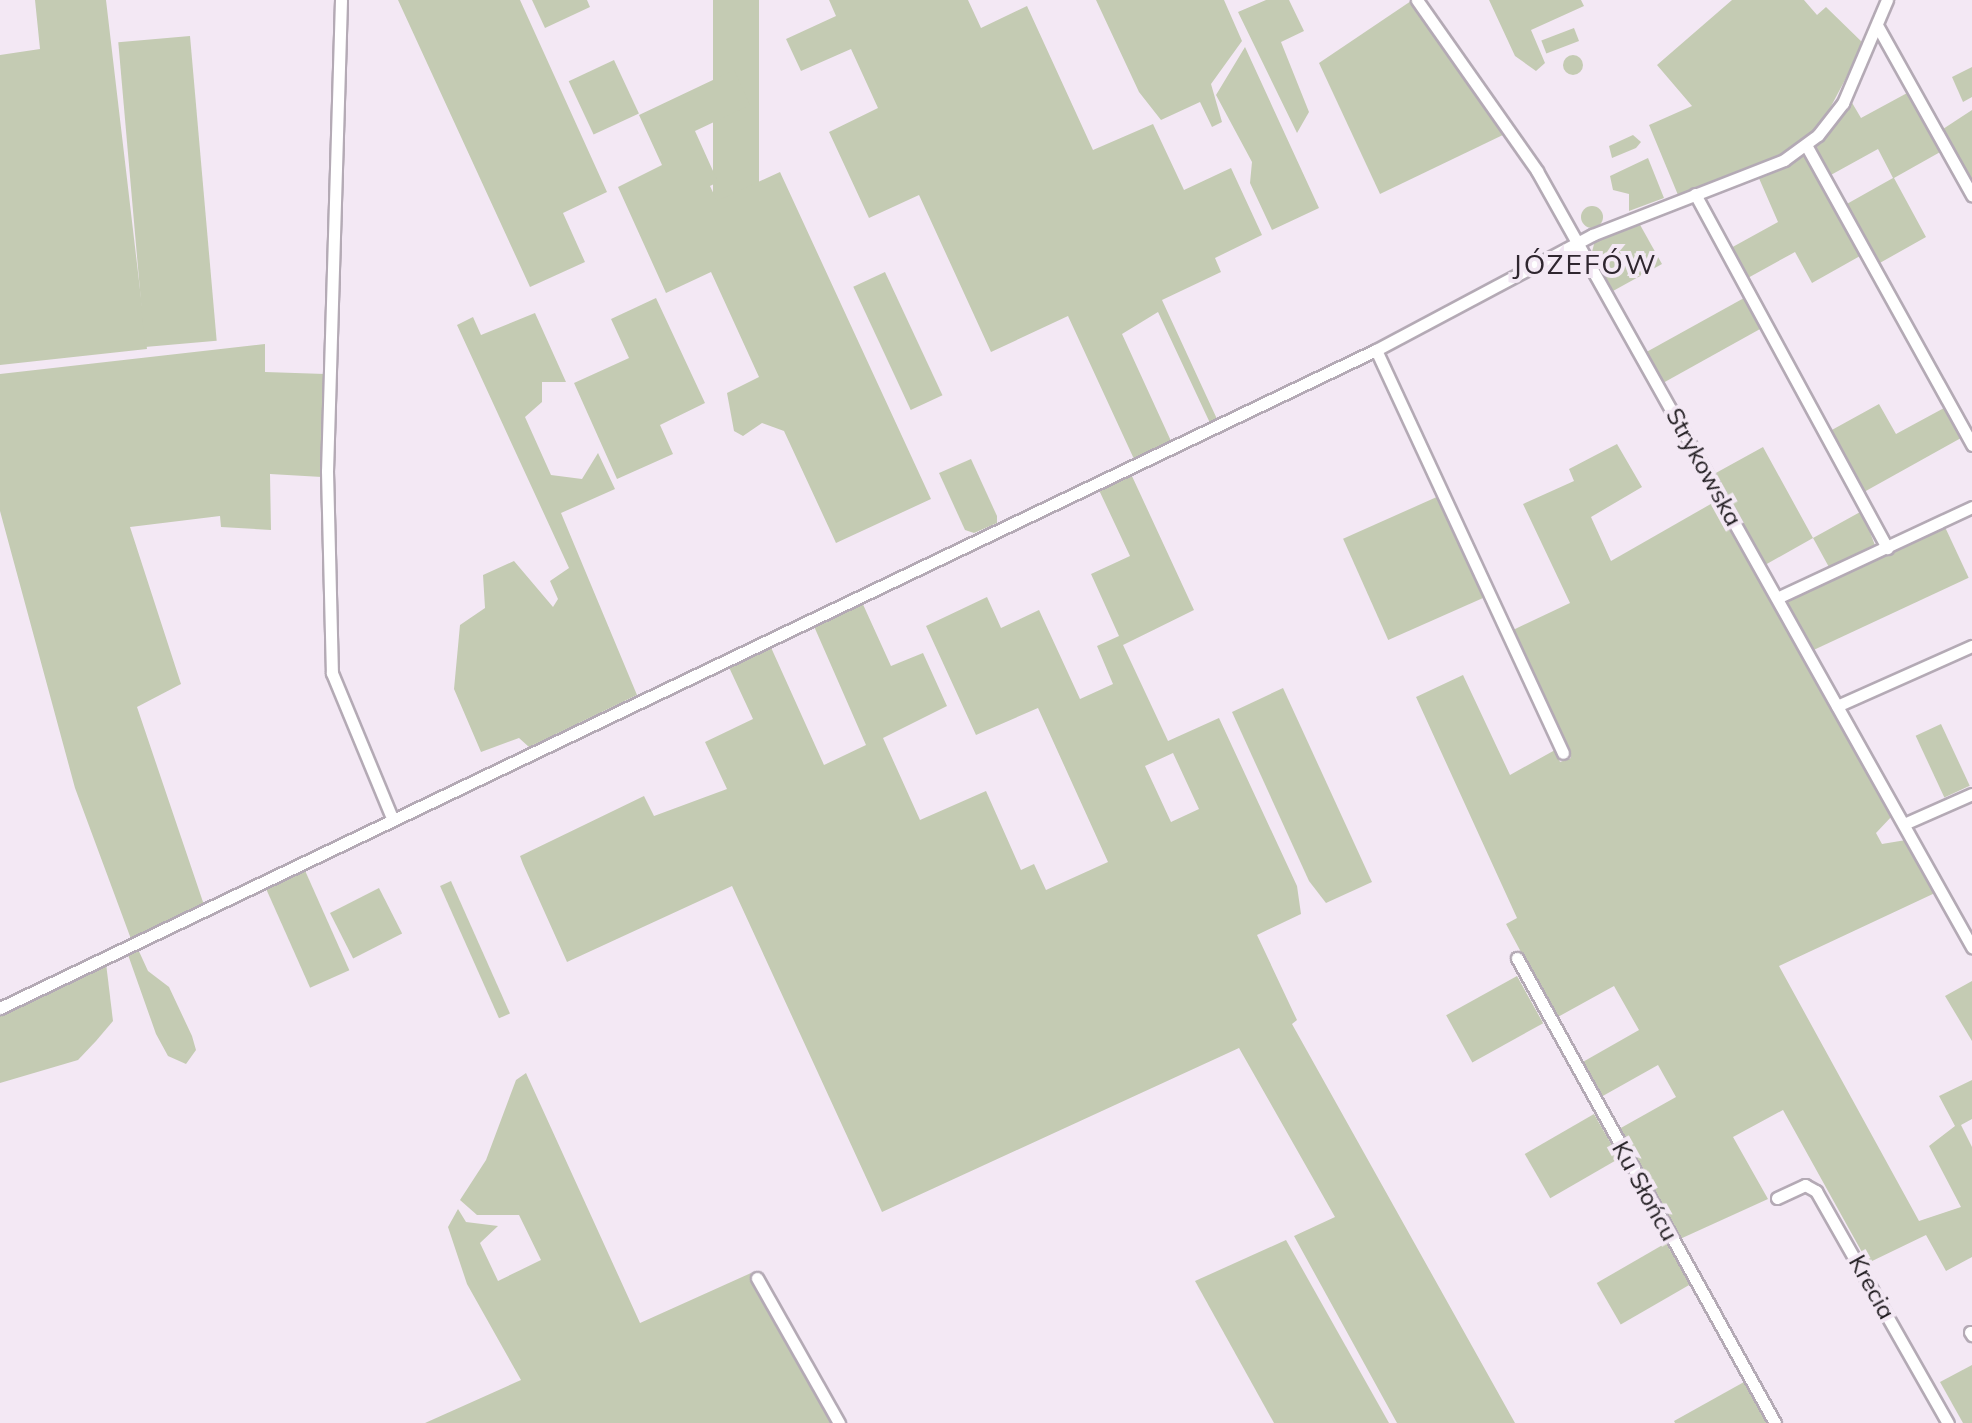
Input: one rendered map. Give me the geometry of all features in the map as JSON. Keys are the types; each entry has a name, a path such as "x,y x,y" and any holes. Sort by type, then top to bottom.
{"street":[{"path":"341,0 327,456 332,673 392,818"},
{"name":"Strykowska","path":"1417,0 1516,135 1579,242 1972,947"},
{"path":"0,1008 1376,350 1579,242 1806,145 1843,103 1887,0"},
{"path":"1878,27 1972,195"},
{"path":"1806,145 1972,445"},
{"path":"1695,194 1887,548"},
{"path":"1376,350 1563,753"},
{"path":"1777,598 1972,507"},
{"path":"1837,706 1972,646"},
{"path":"1904,824 1972,794"},
{"name":"Ku Słońcu","path":"1517,958 1775,1423"},
{"name":"Krecia","path":"1777,1198 1805,1185 1816,1191 1948,1423"},
{"path":"757,1278 839,1423"}],"green space":[{"path":"35,0 106,0 147,349 0,365 0,55 40,49"},
{"path":"398,0 520,0 607,192 563,213 585,262 530,287"},
{"path":"532,0 587,0 590,7 545,28"},
{"path":"713,0 759,0 759,251 713,251"},
{"path":"829,0 968,0 981,28 1027,6 1093,150 1153,124 1184,190 1231,168 1262,235 1215,258 1221,272 1162,300 1217,419 1210,423 1158,312 1122,334 1171,441 1134,459 1068,316 991,352 919,195 869,218 829,132 878,108 851,49 801,71 786,39 836,16"},
{"path":"1096,0 1224,0 1242,41 1211,84 1222,122 1212,127 1200,102 1161,120 1139,92"},
{"path":"1266,0 1289,0 1304,31 1281,42 1309,112 1297,133 1238,12"},
{"path":"1489,0 1581,0 1584,6 1531,30 1545,63 1536,71 1515,56"},
{"path":"1732,0 1804,0 1817,15 1826,7 1864,44 1819,129 1782,155 1678,195 1649,125 1692,106 1657,65"},
{"path":"1411,1 1507,133 1380,194 1319,63"},
{"path":"1574,28 1579,41 1546,54 1541,41"},
{"path":"190,36 217,341 145,347 118,42"},
{"path":"1245,47 1319,208 1272,230 1250,183 1252,162 1216,95"},
{"path":"1573,55 1580,58 1583,65 1580,72 1573,75 1566,72 1563,65 1566,58"},
{"path":"614,60 639,113 594,135 569,81"},
{"path":"1972,67 1972,97 1963,102 1952,77"},
{"path":"734,70 750,105 695,131 718,182 710,186 717,201 780,172 931,499 836,543 784,431 762,423 743,436 734,431 727,393 759,377 711,272 666,293 618,187 662,165 639,115"},
{"path":"1909,92 1942,151 1894,178 1926,237 1878,264 1845,205 1893,178 1878,149 1829,176 1813,147 1851,101 1861,118"},
{"path":"1972,110 1972,182 1943,129"},
{"path":"1633,135 1641,142 1636,148 1612,158 1609,146"},
{"path":"1804,153 1860,256 1812,283 1795,252 1746,279 1729,249 1778,222 1758,176"},
{"path":"1648,158 1664,198 1629,211 1629,194 1613,190 1610,176"},
{"path":"1588,206 1596,206 1603,217 1596,228 1588,228 1581,221 1581,213"},
{"path":"1639,223 1662,264 1613,291 1592,252 1595,240"},
{"path":"885,272 942,395 911,410 853,287"},
{"path":"656,298 705,403 660,425 673,454 617,479 574,383 629,358 611,319"},
{"path":"1744,298 1761,329 1664,382 1647,352"},
{"path":"535,313 566,382 542,382 542,402 525,417 551,475 582,479 598,453 615,489 561,513 637,695 529,747 519,738 481,752 454,689 460,625 485,608 483,575 514,561 553,607 558,599 550,581 569,568 457,325 473,317 481,335"},
{"path":"265,344 265,372 325,374 322,477 270,474 271,530 221,527 220,516 130,527 181,684 137,707 204,905 131,939 75,788 0,511 0,374"},
{"path":"1879,404 1896,434 1944,408 1961,438 1864,492 1830,431"},
{"path":"1617,444 1642,487 1591,517 1611,561 1716,501 1892,816 1876,833 1882,844 1906,840 1935,893 1779,966 1919,1221 1961,1207 1929,1146 1955,1126 1939,1096 1972,1080 1972,1119 1961,1125 1972,1147 1972,1257 1946,1271 1926,1235 1868,1263 1783,1110 1733,1137 1768,1199 1680,1239 1619,1129 1676,1097 1658,1065 1601,1097 1581,1063 1639,1030 1614,986 1556,1018 1506,924 1517,918 1416,697 1463,675 1510,775 1555,750 1560,762 1571,758 1513,630 1570,603 1523,504 1574,481 1569,469"},
{"path":"1763,447 1813,538 1765,565 1714,474"},
{"path":"971,459 997,516 997,523 974,533 965,530 939,473"},
{"path":"1131,474 1194,610 1123,645 1168,741 1219,718 1297,886 1301,914 1257,935 1297,1020 1292,1024 1515,1423 1397,1423 1294,1236 1335,1217 1239,1048 882,1212 732,886 567,962 523,864 520,856 644,796 654,816 727,789 705,742 753,719 727,663 769,643 824,765 866,745 813,624 861,600 891,666 923,653 947,706 883,738 920,820 986,791 1021,870 1034,864 1046,890 1108,862 1038,708 976,735 926,626 987,597 1001,628 1039,610 1080,699 1113,684 1097,646 1119,636 1091,574 1130,556 1098,488","holes":["1173,753 1199,809 1171,822 1145,766"]},
{"path":"1439,496 1484,597 1388,640 1343,539"},
{"path":"1862,511 1876,548 1830,569 1813,538"},
{"path":"1945,527 1969,578 1808,653 1785,602"},
{"path":"1283,688 1372,882 1326,903 1309,881 1232,712"},
{"path":"1941,724 1970,786 1944,797 1916,736"},
{"path":"303,866 349,970 310,988 264,883"},
{"path":"451,881 510,1013 499,1018 440,886"},
{"path":"379,888 402,933 353,958 330,913"},
{"path":"137,947 148,971 169,987 192,1036 196,1050 186,1064 168,1056 156,1034 127,952"},
{"path":"106,963 113,1021 96,1041 78,1060 0,1083 0,1014"},
{"path":"1517,976 1543,1023 1472,1062 1446,1015"},
{"path":"1972,981 1972,1041 1945,996"},
{"path":"526,1073 640,1323 751,1273 835,1423 425,1423 521,1380 467,1284 448,1227 458,1209 466,1222 498,1226 480,1243 498,1281 541,1260 519,1215 477,1215 460,1200 486,1160 516,1080"},
{"path":"1594,1114 1620,1158 1550,1198 1525,1154"},
{"path":"1286,1240 1389,1423 1274,1423 1195,1281"},
{"path":"1666,1243 1690,1285 1621,1325 1597,1283"},
{"path":"1972,1365 1972,1423 1963,1423 1940,1382"},
{"path":"1744,1382 1767,1423 1675,1423 1674,1421"}],"district":[{"name":"JÓZEFÓW","path":"1585,264"}]}
